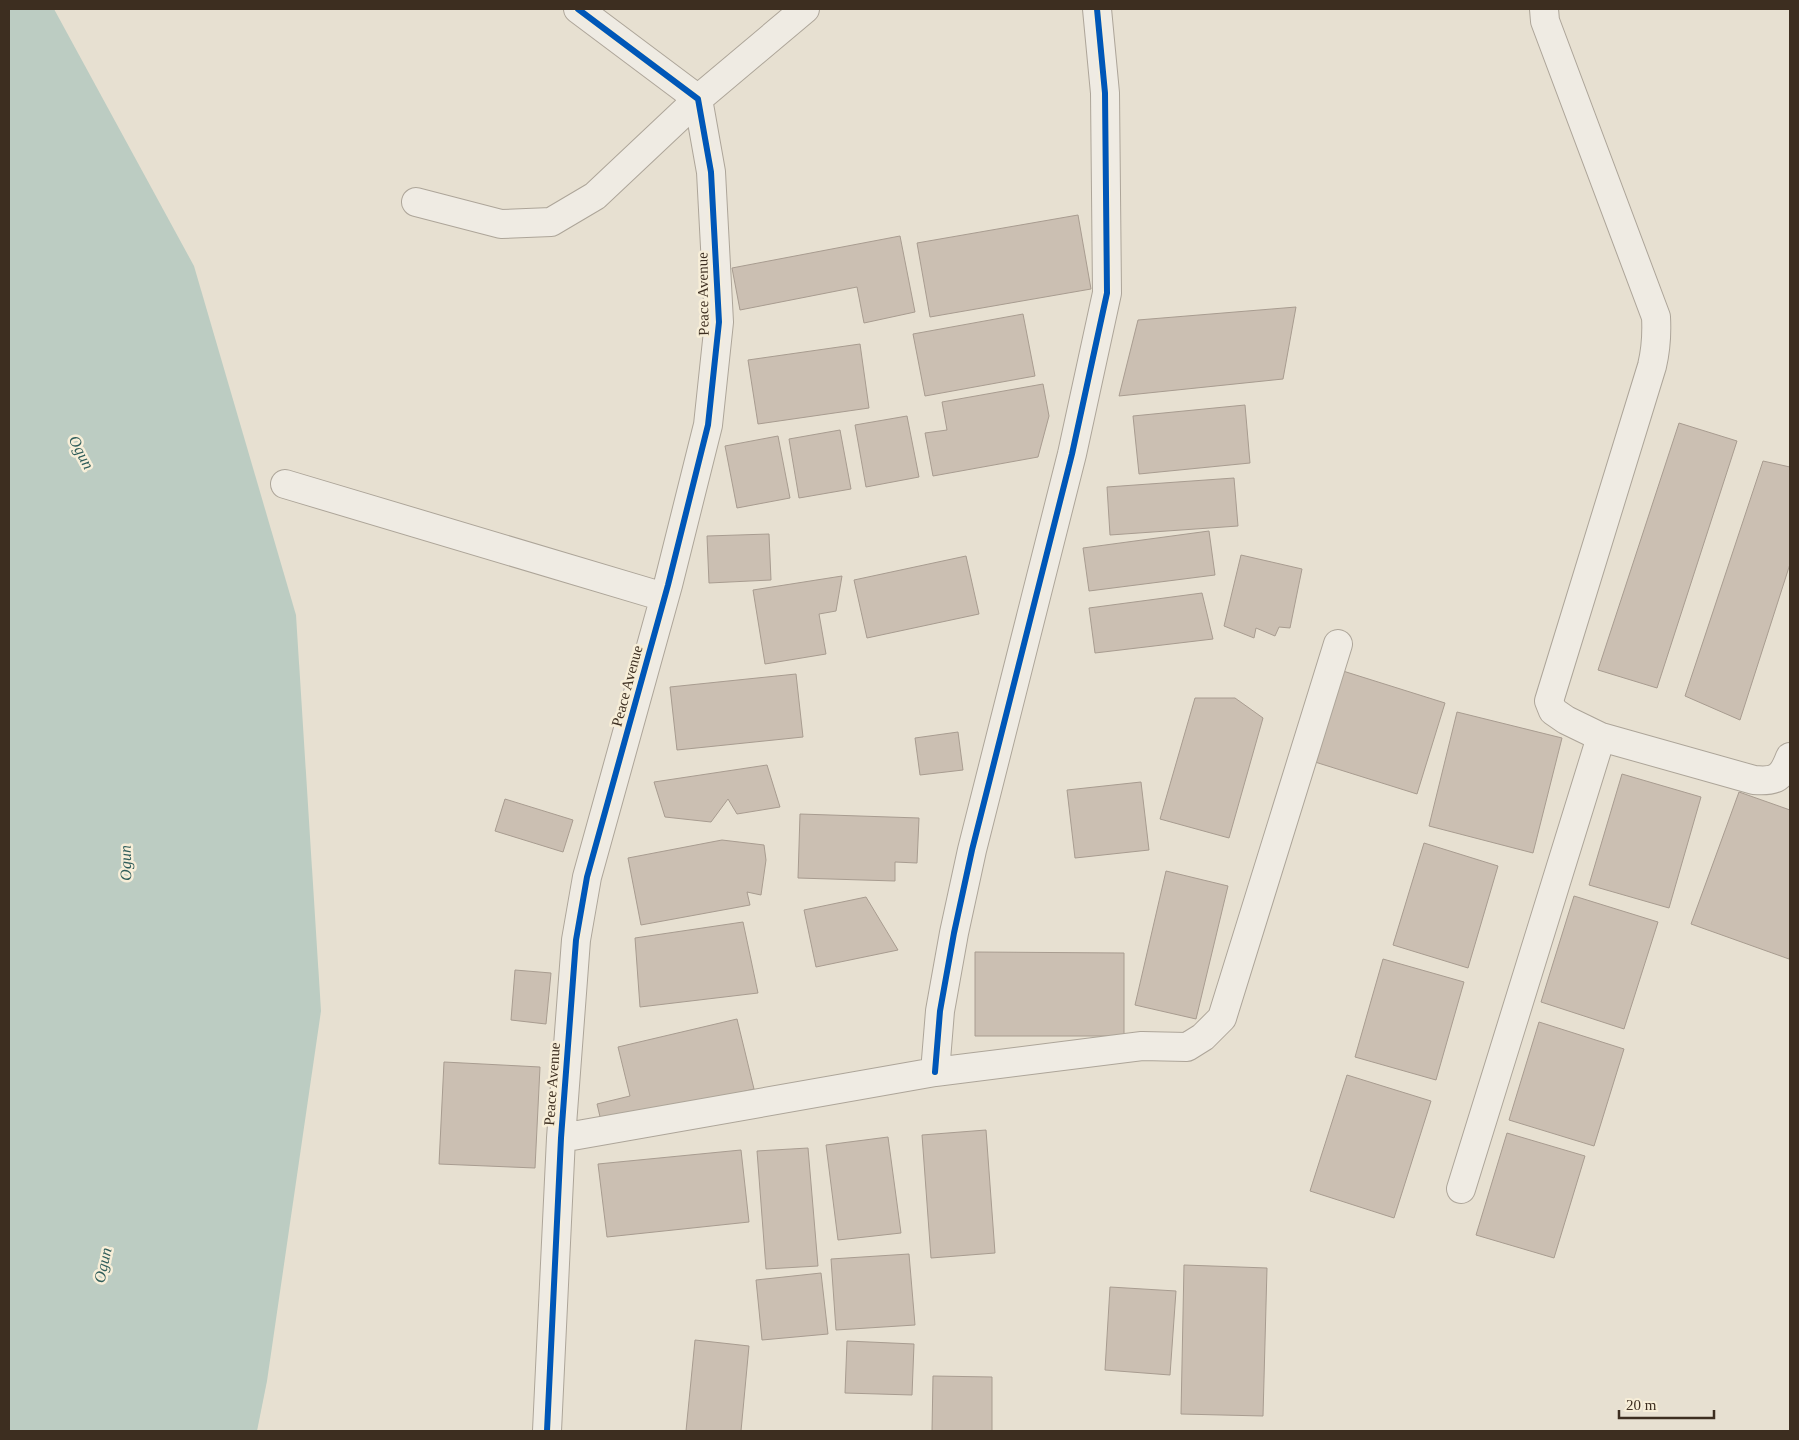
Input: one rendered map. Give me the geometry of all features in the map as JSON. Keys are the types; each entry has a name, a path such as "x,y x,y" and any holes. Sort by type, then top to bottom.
{"street":[{"path":"578,9 698,99"},
{"path":"416,202 501,224 551,222 594,196 698,99 805,9"},
{"path":"935,1072 940,1011 968,868 1072,454 1107,293 1105,93 1097,9"},
{"path":"1544,9 1545,20 1656,317 1656,349 1652,366 1549,701 1553,711 1566,720 1601,737 1754,780 1768,781 1775,779 1781,775 1790,757"},
{"name":"Peace Avenue","path":"548,1431 561,1138 576,940 587,877 664,597 708,425 719,322 711,172 698,99"},
{"path":"286,484 664,597"},
{"path":"561,1138 935,1072 1142,1046 1187,1047 1203,1037 1222,1018 1338,644"},
{"path":"1461,1189 1601,737"}],"water":[{"name":"Ogun","path":"9,9 54,9 194,266 296,615 321,1011 267,1381 257,1431 9,1431"}],"building":[{"path":"1078,215 1091,289 930,317 917,243"},
{"path":"900,236 915,312 864,323 857,287 740,310 732,268"},
{"path":"1296,307 1283,379 1119,396 1138,320"},
{"path":"1023,314 1035,376 925,396 913,334"},
{"path":"860,344 869,408 758,424 748,360"},
{"path":"1043,384 1049,416 1038,457 933,476 925,433 947,430 942,402"},
{"path":"1245,405 1250,463 1139,474 1133,416"},
{"path":"907,416 919,477 866,487 855,425"},
{"path":"1679,423 1737,441 1657,688 1598,670"},
{"path":"840,430 851,489 799,498 789,439"},
{"path":"778,436 790,498 737,508 725,446"},
{"path":"1763,461 1790,467 1790,564 1740,720 1685,696"},
{"path":"1234,478 1238,526 1110,535 1107,487"},
{"path":"1209,531 1215,575 1089,591 1083,548"},
{"path":"769,534 771,580 709,583 707,536"},
{"path":"1241,555 1302,569 1290,628 1279,627 1275,636 1256,628 1254,638 1224,626"},
{"path":"966,556 979,614 867,638 854,580"},
{"path":"842,576 836,611 819,614 826,654 765,664 753,590"},
{"path":"1202,593 1213,639 1095,653 1089,608"},
{"path":"1343,671 1445,703 1417,794 1315,762"},
{"path":"796,674 803,737 677,750 670,687"},
{"path":"1195,698 1235,698 1263,718 1229,838 1160,819"},
{"path":"1457,712 1562,738 1533,853 1429,826"},
{"path":"958,732 963,770 920,775 915,738"},
{"path":"767,765 780,807 737,814 728,799 711,822 665,817 654,782"},
{"path":"1622,774 1701,797 1669,908 1589,885"},
{"path":"1141,782 1149,850 1075,858 1067,790"},
{"path":"1739,792 1790,810 1789,959 1691,924"},
{"path":"505,799 573,820 563,852 495,831"},
{"path":"800,814 919,818 917,863 895,862 895,881 798,878"},
{"path":"722,840 764,845 766,860 761,895 747,892 750,905 641,925 628,858"},
{"path":"1424,843 1498,866 1468,968 1393,945"},
{"path":"1166,871 1228,886 1196,1019 1135,1005"},
{"path":"1574,896 1658,922 1624,1029 1541,1002"},
{"path":"866,897 898,950 816,967 804,910"},
{"path":"743,922 758,993 640,1007 635,938"},
{"path":"975,952 1124,953 1124,1036 975,1036"},
{"path":"1383,959 1464,982 1436,1080 1355,1057"},
{"path":"515,970 551,973 546,1024 511,1020"},
{"path":"737,1019 754,1089 602,1125 597,1104 630,1096 618,1047"},
{"path":"1539,1022 1624,1049 1594,1146 1509,1120"},
{"path":"444,1062 540,1067 535,1168 439,1164"},
{"path":"1347,1075 1431,1101 1394,1218 1310,1191"},
{"path":"986,1130 995,1253 931,1258 922,1135"},
{"path":"1507,1133 1585,1156 1554,1258 1476,1235"},
{"path":"888,1137 901,1233 838,1240 826,1145"},
{"path":"808,1148 818,1266 766,1269 757,1151"},
{"path":"741,1150 749,1222 607,1237 598,1164"},
{"path":"909,1254 915,1325 836,1330 831,1259"},
{"path":"1184,1265 1267,1268 1263,1416 1181,1414"},
{"path":"821,1273 828,1334 762,1340 756,1280"},
{"path":"1110,1287 1176,1291 1170,1375 1105,1370"},
{"path":"695,1340 749,1346 741,1431 686,1431"},
{"path":"847,1341 914,1344 912,1395 845,1393"},
{"path":"933,1376 992,1377 992,1431 932,1431"}],"cycle path":[{"path":"547,1431 561,1138 576,940 587,877 668,585 708,425 719,322 711,172 698,99 578,9"},
{"path":"935,1072 940,1011 972,850 1072,454 1107,293 1105,93 1097,9"}]}
